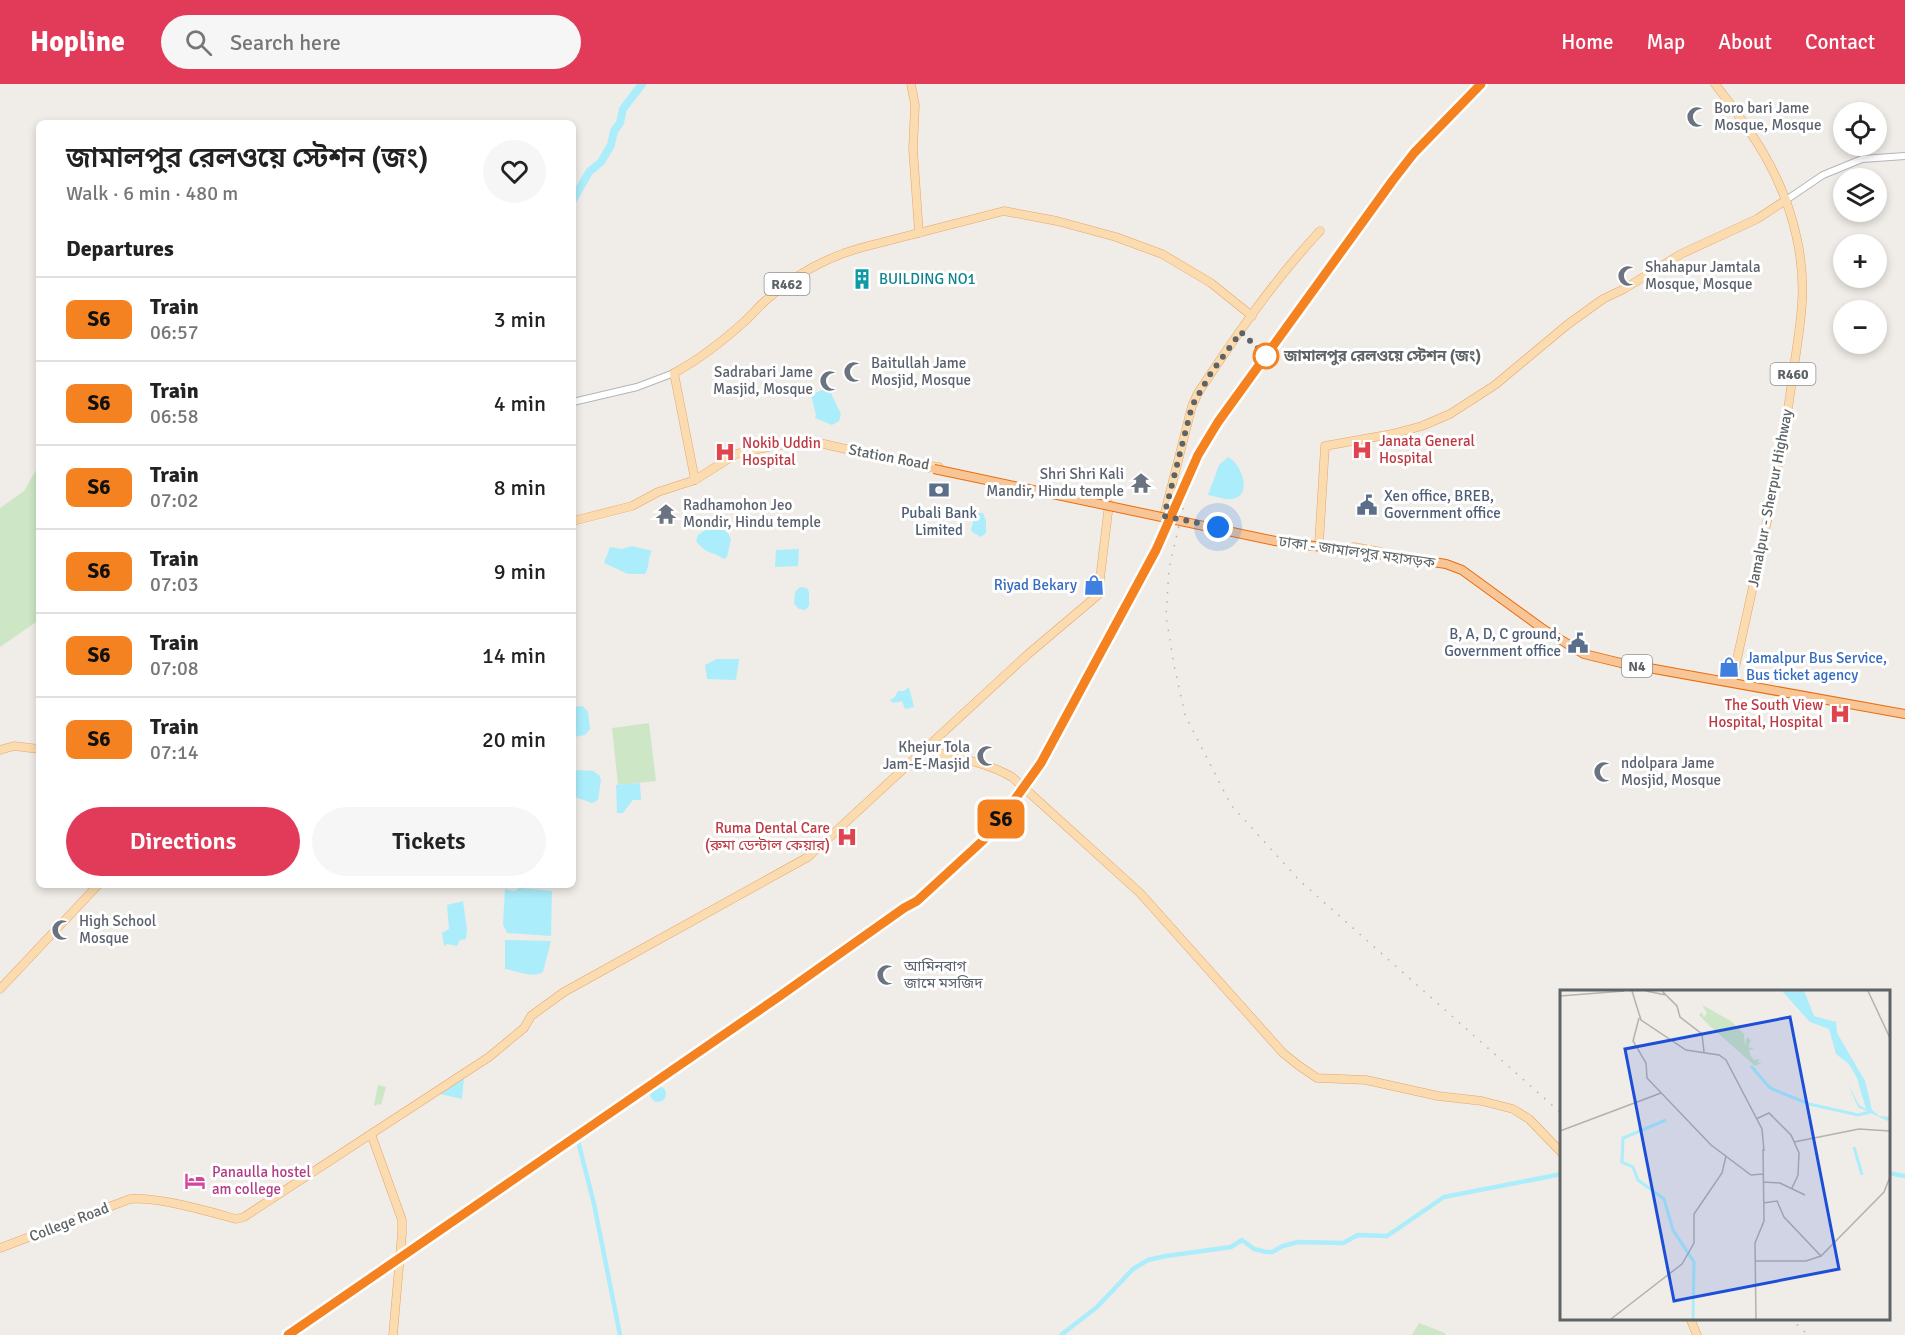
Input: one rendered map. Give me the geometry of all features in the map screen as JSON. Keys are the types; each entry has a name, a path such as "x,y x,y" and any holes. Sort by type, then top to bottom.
{"highway":[{"name":"ঢাকা - জামালপুর মহাসড়ক","path":"931,468 1275,542 1446,564 1462,570 1543,629 1584,654 1621,663 1905,714"}],"main road":[{"path":"911,84 915,105 913,149 919,233 1004,211 1057,221 1116,237 1170,257 1211,283 1252,316"},
{"name":"Jamalpur - Sherpur Highway","path":"1715,84 1769,160 1786,200 1797,239 1803,277 1803,317 1785,431 1732,682"},
{"path":"1319,543 1325,446 1392,434 1422,426 1450,414 1495,385 1567,325 1603,299 1624,289 1681,254 1757,219 1786,200"},
{"path":"1164,516 1192,406 1211,373 1252,316 1300,253 1320,231"},
{"name":"R462","path":"674,373 704,356 747,320 764,302 801,273 837,254 919,233"},
{"path":"674,373 695,480"},
{"name":"Station Road","path":"576,520 632,506 658,492 695,480 736,454 777,445 824,444 931,468 934,465 1164,516 1278,538 1373,549 1394,556"},
{"path":"393,1335 402,1220 371,1134 489,1057 524,1028 531,1016 564,992 808,857 1028,655 1098,595 1109,504"},
{"path":"0,750 14,746 36,749"},
{"path":"925,750 1003,771 1039,800 1140,893 1283,1053 1317,1077 1366,1080 1433,1095 1482,1101 1513,1109 1529,1119 1560,1151"},
{"path":"0,989 95,888"},
{"name":"College Road","path":"0,1248 130,1199 138,1198 236,1219 244,1217 371,1134"},
{"path":"1691,1320 1697,1335"}],"street":[{"path":"1786,200 1823,174 1862,159 1905,156"},
{"path":"576,401 637,387 674,373"}],"green space":[{"path":"36,470 36,622 0,647 0,508 24,491"},
{"path":"649,723 656,781 618,785 612,728"},
{"path":"378,1085 386,1087 381,1105 376,1106 374,1105"},
{"path":"1419,1323 1445,1333 1445,1335 1412,1335"}],"water":[{"path":"828,387 841,414 839,421 832,425 815,418 811,395"},
{"path":"1228,457 1233,460 1241,472 1244,486 1242,492 1239,497 1232,499 1208,495 1219,465"},
{"path":"976,513 983,513 986,521 986,533 981,537 971,529"},
{"path":"716,527 726,529 731,539 727,557 724,559 707,551 696,541 698,535 707,529"},
{"path":"632,546 652,551 645,574 628,574 604,563 610,547 622,549"},
{"path":"799,549 798,566 775,567 776,550"},
{"path":"800,587 807,588 809,592 809,606 805,610 799,609 794,604 795,592"},
{"path":"717,659 739,659 736,680 707,679 705,665"},
{"path":"909,687 914,707 905,709 902,701 893,703 890,700 898,691 904,691"},
{"path":"583,706 588,712 590,729 585,735 576,737 576,707"},
{"path":"593,771 599,775 601,780 598,800 592,803 576,797 576,772"},
{"path":"640,783 641,800 633,800 623,813 617,813 616,785"},
{"path":"520,888 552,891 551,936 507,933 503,924 505,889 514,891"},
{"path":"463,901 466,939 460,940 457,946 447,944 444,946 442,933 449,929 447,905"},
{"path":"505,940 551,941 543,972 534,975 505,969"},
{"path":"464,1077 462,1099 440,1094"},
{"path":"658,1086 664,1088 666,1094 664,1100 658,1102 652,1100 650,1094 652,1088"}],"waterway":[{"path":"576,195 589,172 601,162 611,145 623,109 642,84"},
{"path":"577,1137 594,1204 620,1335"},
{"path":"1890,1173 1905,1176"},
{"path":"1061,1335 1097,1307 1133,1269 1148,1260 1231,1247 1242,1240 1254,1249 1272,1252 1298,1242 1343,1243 1358,1235 1387,1236 1444,1197 1560,1174"}],"railway":[{"path":"288,1335 917,901 990,834 1041,763 1156,550 1198,455 1218,422 1382,194 1415,153 1481,84"},
{"path":"1183,508 1169,569 1166,616 1185,715 1231,805 1299,880 1560,1112"},
{"path":"1792,1320 1808,1335"}],"train":[{"name":"S6","path":"288,1335 917,901 990,834 1024,788 1054,741 1156,550 1198,455 1218,422 1368,213 1414,153 1481,84"}],"place":[{"name":"Boro bari Jame Mosque, Mosque","path":"1697,117"},
{"name":"Shahapur Jamtala Mosque, Mosque","path":"1628,276"},
{"name":"BUILDING NO1","path":"862,279"},
{"name":"জামালপুর রেলওয়ে স্টেশন (জং)","path":"1266,356"},
{"name":"Baitullah Jame Mosjid, Mosque","path":"854,372"},
{"name":"Sadrabari Jame Masjid, Mosque","path":"830,381"},
{"name":"Janata General Hospital","path":"1362,450"},
{"name":"Nokib Uddin Hospital","path":"725,452"},
{"name":"Shri Shri Kali Mandir, Hindu temple","path":"1141,483"},
{"name":"Pubali Bank Limited","path":"939,490"},
{"name":"Xen office, BREB, Government office","path":"1367,505"},
{"name":"Radhamohon Jeo Mondir, Hindu temple","path":"666,514"},
{"name":"Riyad Bekary","path":"1094,585"},
{"name":"B, A, D, C ground, Government office","path":"1578,643"},
{"name":"Jamalpur Bus Service, Bus ticket agency","path":"1729,667"},
{"name":"The South View Hospital, Hospital","path":"1840,714"},
{"name":"Khejur Tola Jam-E-Masjid","path":"987,756"},
{"name":"ndolpara Jame Mosjid, Mosque","path":"1604,772"},
{"name":"Ruma Dental Care (রুমা ডেন্টাল কেয়ার)","path":"847,837"},
{"name":"High School Mosque","path":"62,930"},
{"name":"আমিনবাগ জামে মসজিদ","path":"887,975"},
{"name":"Panaulla hostel am college","path":"195,1181"}],"route":[{"path":"1218,527 1164,516 1187,423 1198,393 1241,332 1266,356"}]}
